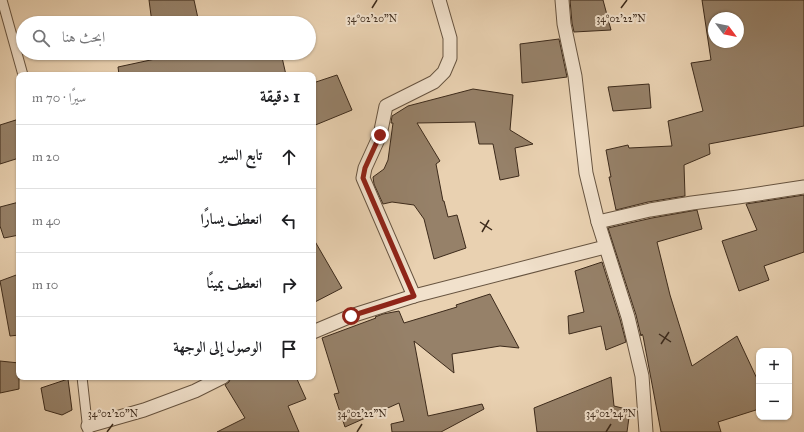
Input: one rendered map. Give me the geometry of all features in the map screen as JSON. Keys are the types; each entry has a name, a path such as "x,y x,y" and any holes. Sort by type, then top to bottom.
{"street":[{"path":"414,296 363,178 365,168 380,135 386,106 434,82 444,72 450,58 450,38 439,0"},
{"path":"562,0 564,24 575,76 586,172 605,247 628,317 642,376 646,432"},
{"path":"598,222 650,210 804,187"},
{"path":"316,331 351,316 414,296 605,247"},
{"path":"88,429 194,391 217,380"}],"lane":[{"path":"2,0 16,50"},
{"path":"19,60 22,72"},
{"path":"82,380 88,429"}],"building":[{"path":"149,0 194,0 197,16 151,16"},
{"path":"570,0 603,0 611,30 574,32"},
{"path":"702,0 804,0 804,126 709,144 710,154 684,165 685,196 648,202 616,210 609,177 611,177 606,150 628,145 629,148 672,146 668,121 703,111 691,63 711,60 709,48 744,48 744,12 708,12 708,40"},
{"path":"559,39 567,77 522,83 520,44"},
{"path":"150,60 283,60 285,72 119,72 118,67"},
{"path":"337,75 352,110 316,125 316,82"},
{"path":"649,84 651,108 613,111 608,87"},
{"path":"473,89 513,95 510,130 533,144 515,148 519,176 500,180 493,144 479,144 475,122 417,123 440,161 436,164 443,201 448,217 457,215 466,248 434,259 424,219 414,205 392,202 383,204 374,184 373,177 384,169 388,160 393,123 391,123 392,116 408,106"},
{"path":"16,120 16,159 0,164 0,125"},
{"path":"804,195 804,252 764,266 769,280 739,291 722,241 757,230 746,204"},
{"path":"16,203 16,236 4,238 0,226 0,207"},
{"path":"697,210 702,229 657,242 670,295 692,366 737,336 756,377 756,410 718,422 721,432 661,432 643,336 642,334 641,336 636,315 608,228"},
{"path":"316,243 342,288 316,301"},
{"path":"602,262 626,342 606,350 601,326 569,334 568,316 584,312 575,271"},
{"path":"16,275 16,335 10,336 0,281"},
{"path":"490,294 519,348 500,346 452,354 454,373 414,341 428,416 482,404 484,409 441,432 392,432 391,424 404,421 399,403 345,427 334,394 339,393 322,338 383,314 399,311 404,323 457,307 456,305"},
{"path":"0,361 16,363 16,380 19,380 19,389 0,393"},
{"path":"611,377 614,406 630,410 627,432 537,432 534,408"},
{"path":"68,380 72,410 62,415 45,410 41,388"},
{"path":"230,380 297,380 306,399 288,406 299,432 217,432 245,418 225,385"}],"route":[{"path":"351,316 414,296 363,178 365,168 380,135"}]}
